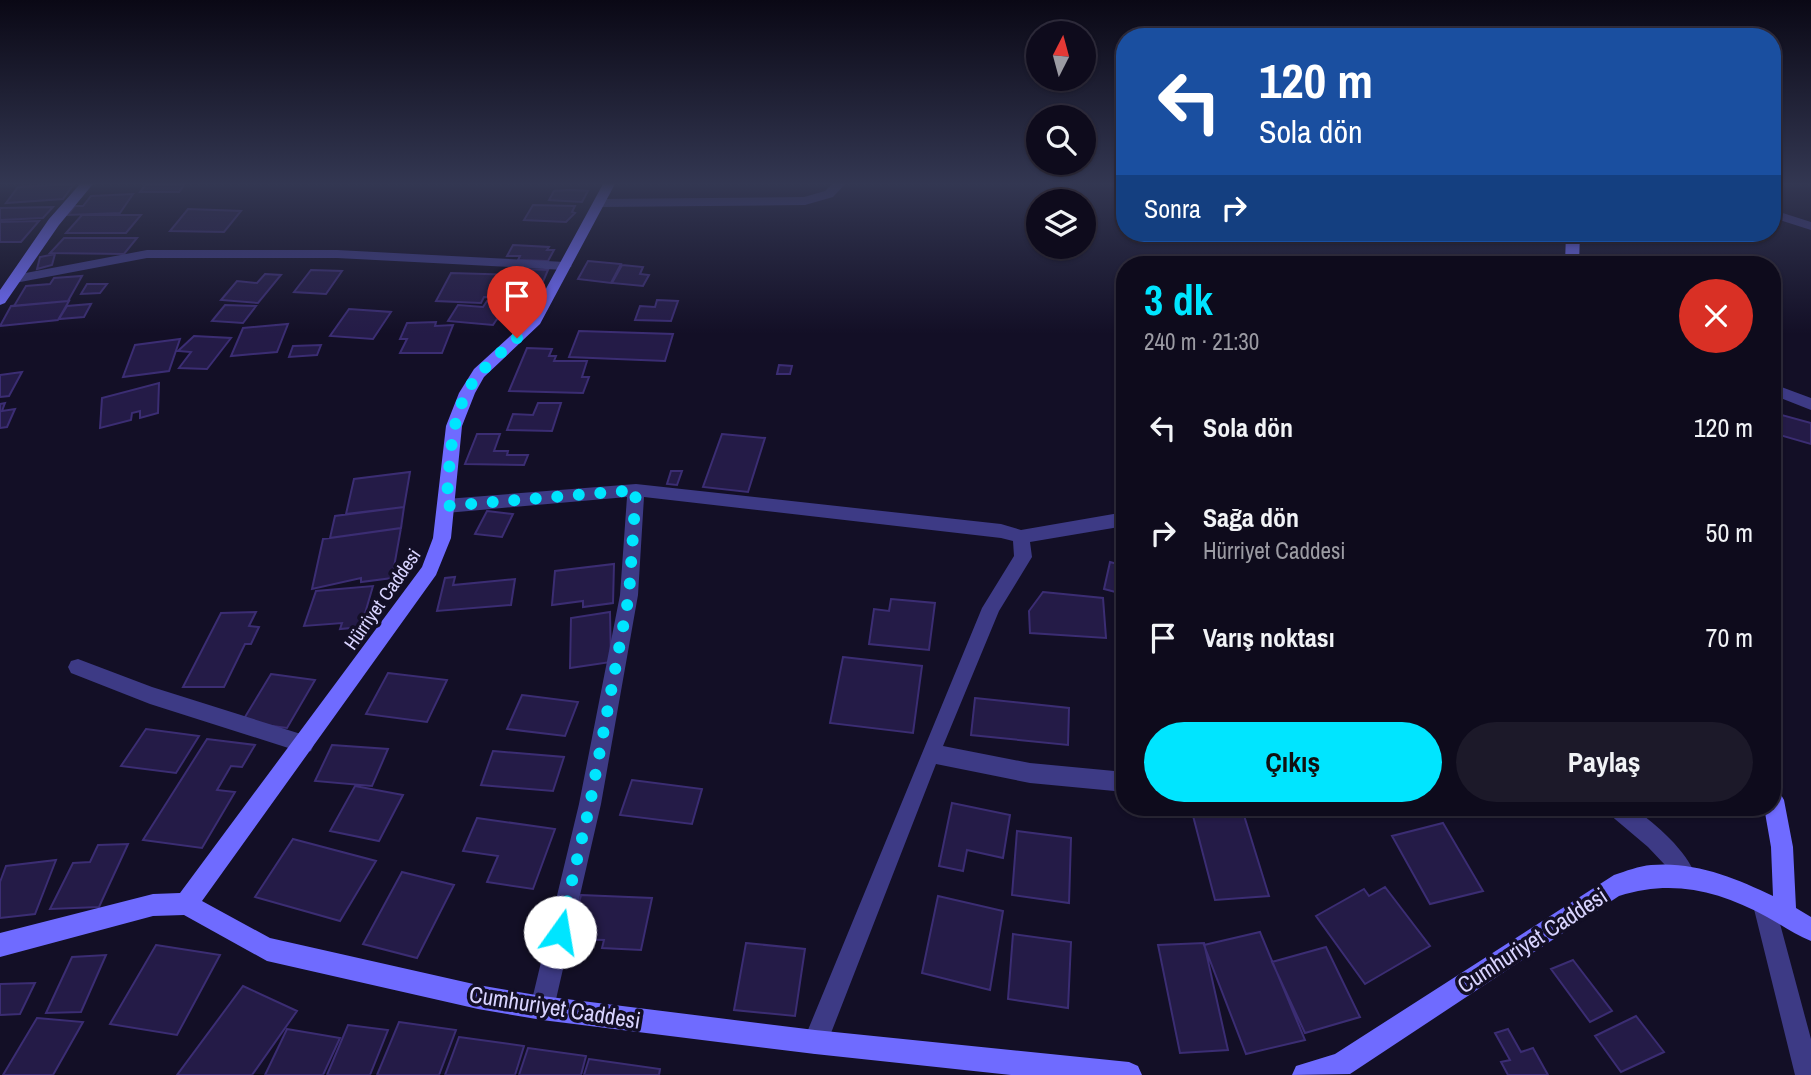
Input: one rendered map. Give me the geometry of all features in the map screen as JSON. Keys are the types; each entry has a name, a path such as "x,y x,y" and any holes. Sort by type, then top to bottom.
{"street":[{"path":"0,300 46,234"},
{"name":"Hürriyet Caddesi","path":"186,904 430,570 442,538 454,426 467,393 479,373 535,321 582,234"},
{"path":"15,279 147,254 337,254 565,266"},
{"path":"1781,393 1811,404"},
{"path":"446,506 636,490 1001,531 1021,537 1116,521"},
{"path":"542,1008 590,804 629,595 636,490"},
{"path":"815,1042 991,608 1023,557 1021,537"},
{"path":"78,667 150,695 304,744"},
{"path":"930,753 1030,773 1116,781"},
{"path":"1628,816 1664,848 1686,878"},
{"path":"1776,816 1782,847 1774,909 1808,1075"},
{"name":"Cumhuriyet Caddesi","path":"1305,1075 1343,1070 1614,886 1648,876 1686,878 1737,891 1811,930"},
{"path":"0,945 153,905 186,904"},
{"name":"Cumhuriyet Caddesi","path":"186,904 267,949 478,997 542,1008 1026,1070 1129,1075"}],"building":[{"path":"0,234 28,234 21,242 0,242"},
{"path":"64,238 137,238 124,254 50,253"},
{"path":"513,245 549,247 547,250 554,250 548,261 518,260 520,256 507,256"},
{"path":"55,254 52,265 37,269 40,257"},
{"path":"588,261 621,264 611,283 578,279"},
{"path":"622,265 643,267 640,274 649,275 643,286 612,283"},
{"path":"523,269 548,270 536,298 484,297 481,303 436,301 451,273 520,275"},
{"path":"311,270 342,271 326,294 294,292"},
{"path":"265,274 281,275 258,303 221,300 237,281 257,283"},
{"path":"82,276 68,301 14,306 26,286 50,284 54,278"},
{"path":"87,284 107,284 100,293 81,294"},
{"path":"657,300 678,301 671,321 635,320 640,306 655,307"},
{"path":"69,301 58,320 0,326 11,306"},
{"path":"487,301 516,304 506,320 497,319 493,325 448,321 458,305 483,307"},
{"path":"91,304 84,317 59,319 67,306"},
{"path":"225,305 256,306 243,323 212,321"},
{"path":"349,309 391,312 373,339 330,336"},
{"path":"436,322 435,326 453,325 442,353 400,353 407,339 400,339 407,323"},
{"path":"288,324 277,352 231,356 243,328"},
{"path":"579,331 673,334 665,361 569,357"},
{"path":"194,336 231,338 207,369 179,368 191,352 178,351"},
{"path":"180,339 169,371 123,377 135,345"},
{"path":"321,345 317,355 289,357 293,346"},
{"path":"527,348 552,349 549,356 556,356 554,361 587,361 582,377 589,377 583,393 509,391"},
{"path":"779,365 792,366 790,374 777,374"},
{"path":"22,372 9,396 0,397 0,375"},
{"path":"159,383 158,413 140,418 140,411 132,413 131,420 100,428 102,398"},
{"path":"5,403 2,411 15,409 7,427 0,428 0,404"},
{"path":"538,403 561,403 552,431 507,430 513,414 533,415"},
{"path":"1781,415 1811,423 1811,444 1781,435"},
{"path":"477,434 500,434 494,451 508,451 507,455 528,455 524,465 465,464"},
{"path":"722,434 765,438 748,492 703,487"},
{"path":"671,471 682,471 677,485 667,484"},
{"path":"410,472 404,507 346,514 354,479"},
{"path":"404,507 401,528 330,538 335,516"},
{"path":"487,511 513,514 502,537 475,534"},
{"path":"401,528 392,578 361,582 361,578 312,589 323,539"},
{"path":"1110,562 1116,564 1116,592 1104,589"},
{"path":"614,564 613,603 583,607 583,601 552,605 555,571"},
{"path":"455,577 453,585 515,579 511,605 437,611 445,578"},
{"path":"373,586 361,627 340,629 342,623 304,626 316,591"},
{"path":"1043,592 1103,598 1106,638 1030,633 1029,611"},
{"path":"891,599 935,603 929,650 869,644 874,609 889,611"},
{"path":"256,612 249,626 259,627 251,644 245,644 224,687 183,687 221,613"},
{"path":"610,612 611,662 570,668 571,618"},
{"path":"843,657 922,666 913,733 830,723"},
{"path":"388,673 447,680 427,722 366,714"},
{"path":"271,674 315,680 287,728 242,722"},
{"path":"522,695 578,702 565,736 507,729"},
{"path":"975,698 1069,708 1068,745 971,735"},
{"path":"146,729 199,736 176,773 121,766"},
{"path":"207,739 255,745 242,767 231,766 217,790 235,792 202,848 143,840"},
{"path":"332,745 388,749 372,786 315,781"},
{"path":"493,751 564,757 553,791 481,785"},
{"path":"632,780 702,789 692,824 620,815"},
{"path":"355,786 403,795 379,841 330,831"},
{"path":"952,803 1010,815 1003,858 967,850 963,871 939,866"},
{"path":"1193,816 1244,816 1269,896 1215,900"},
{"path":"477,818 555,829 533,889 487,882 498,856 463,851"},
{"path":"1443,823 1483,891 1430,904 1392,836"},
{"path":"1017,831 1071,838 1069,903 1012,895"},
{"path":"293,839 376,861 340,921 255,897"},
{"path":"128,844 99,907 50,909 73,863 90,862 98,845"},
{"path":"56,860 35,914 0,918 0,882 6,866"},
{"path":"402,872 454,885 417,958 363,944"},
{"path":"1385,887 1430,946 1365,984 1316,916 1364,889 1369,896"},
{"path":"581,895 652,898 641,950 602,948 604,940 570,939"},
{"path":"938,896 1003,911 990,990 922,973"},
{"path":"1260,932 1305,1040 1246,1054 1204,945"},
{"path":"1013,934 1071,942 1068,1008 1008,999"},
{"path":"746,943 805,949 795,1016 734,1010"},
{"path":"1204,943 1228,1050 1180,1053 1158,945"},
{"path":"156,945 220,955 177,1035 110,1024"},
{"path":"1326,947 1360,1017 1305,1033 1272,962"},
{"path":"106,955 81,1012 46,1013 72,957"},
{"path":"1573,960 1612,1011 1590,1022 1551,969"},
{"path":"35,983 20,1014 0,1015 0,984"},
{"path":"243,986 297,1011 252,1075 177,1075"},
{"path":"1636,1016 1664,1052 1621,1072 1595,1036"},
{"path":"37,1018 83,1022 53,1075 3,1075"},
{"path":"399,1022 456,1030 439,1075 377,1075"},
{"path":"348,1025 388,1030 370,1075 327,1075"},
{"path":"287,1029 340,1038 323,1075 265,1075"},
{"path":"1508,1029 1521,1052 1533,1048 1548,1075 1508,1075 1501,1062 1510,1060 1495,1033"},
{"path":"459,1037 524,1046 515,1075 445,1075"},
{"path":"528,1048 586,1056 581,1075 519,1075"},
{"path":"589,1059 660,1069 659,1075 584,1075"}],"route":[{"path":"517,338 479,373 459,411 454,426 446,506 636,490 629,595 590,804 560,932"}]}
